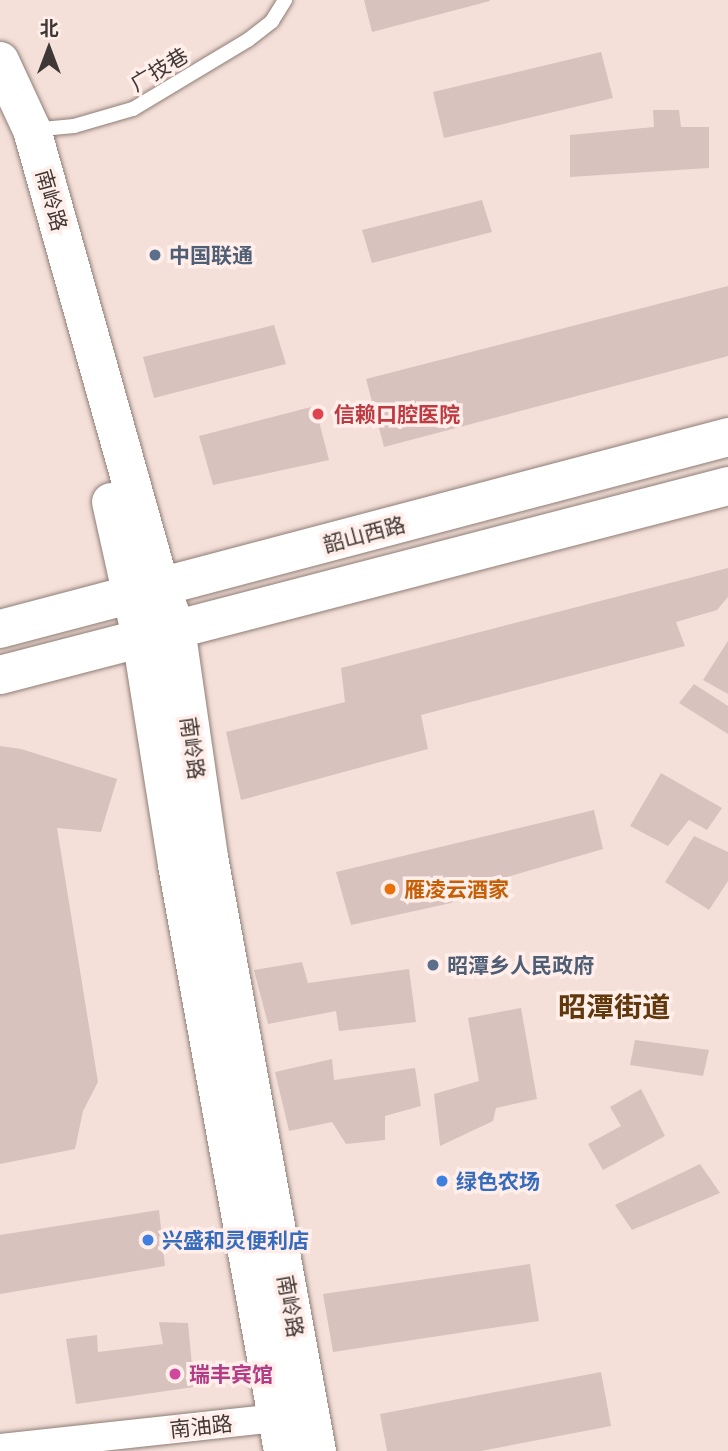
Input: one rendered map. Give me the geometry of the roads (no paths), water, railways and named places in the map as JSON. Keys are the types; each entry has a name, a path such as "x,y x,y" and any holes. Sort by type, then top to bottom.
{"street":[{"name":"南岭路","path":"0,62 33,130 159,633 209,857 317,1451"},
{"name":"南岭路","path":"0,62 7,133 109,494 147,592"},
{"name":"韶山西路","path":"0,629 728,437"},
{"name":"韶山西路","path":"0,675 728,486"},
{"name":"南岭路","path":"159,633 177,865 280,1434"},
{"name":"南油路","path":"0,1448 280,1434"}],"lane":[{"name":"广技巷","path":"33,130 74,126 133,109 248,40 272,21 285,0"}],"place":[{"name":"中国联通","path":"155,255"},
{"name":"信赖口腔医院","path":"318,414"},
{"name":"雁凌云酒家","path":"390,889"},
{"name":"昭潭乡人民政府","path":"433,965"},
{"name":"绿色农场","path":"442,1181"},
{"name":"兴盛和灵便利店","path":"148,1240"},
{"name":"瑞丰宾馆","path":"175,1374"}],"district":[{"name":"昭潭街道","path":"614,1007"}]}
